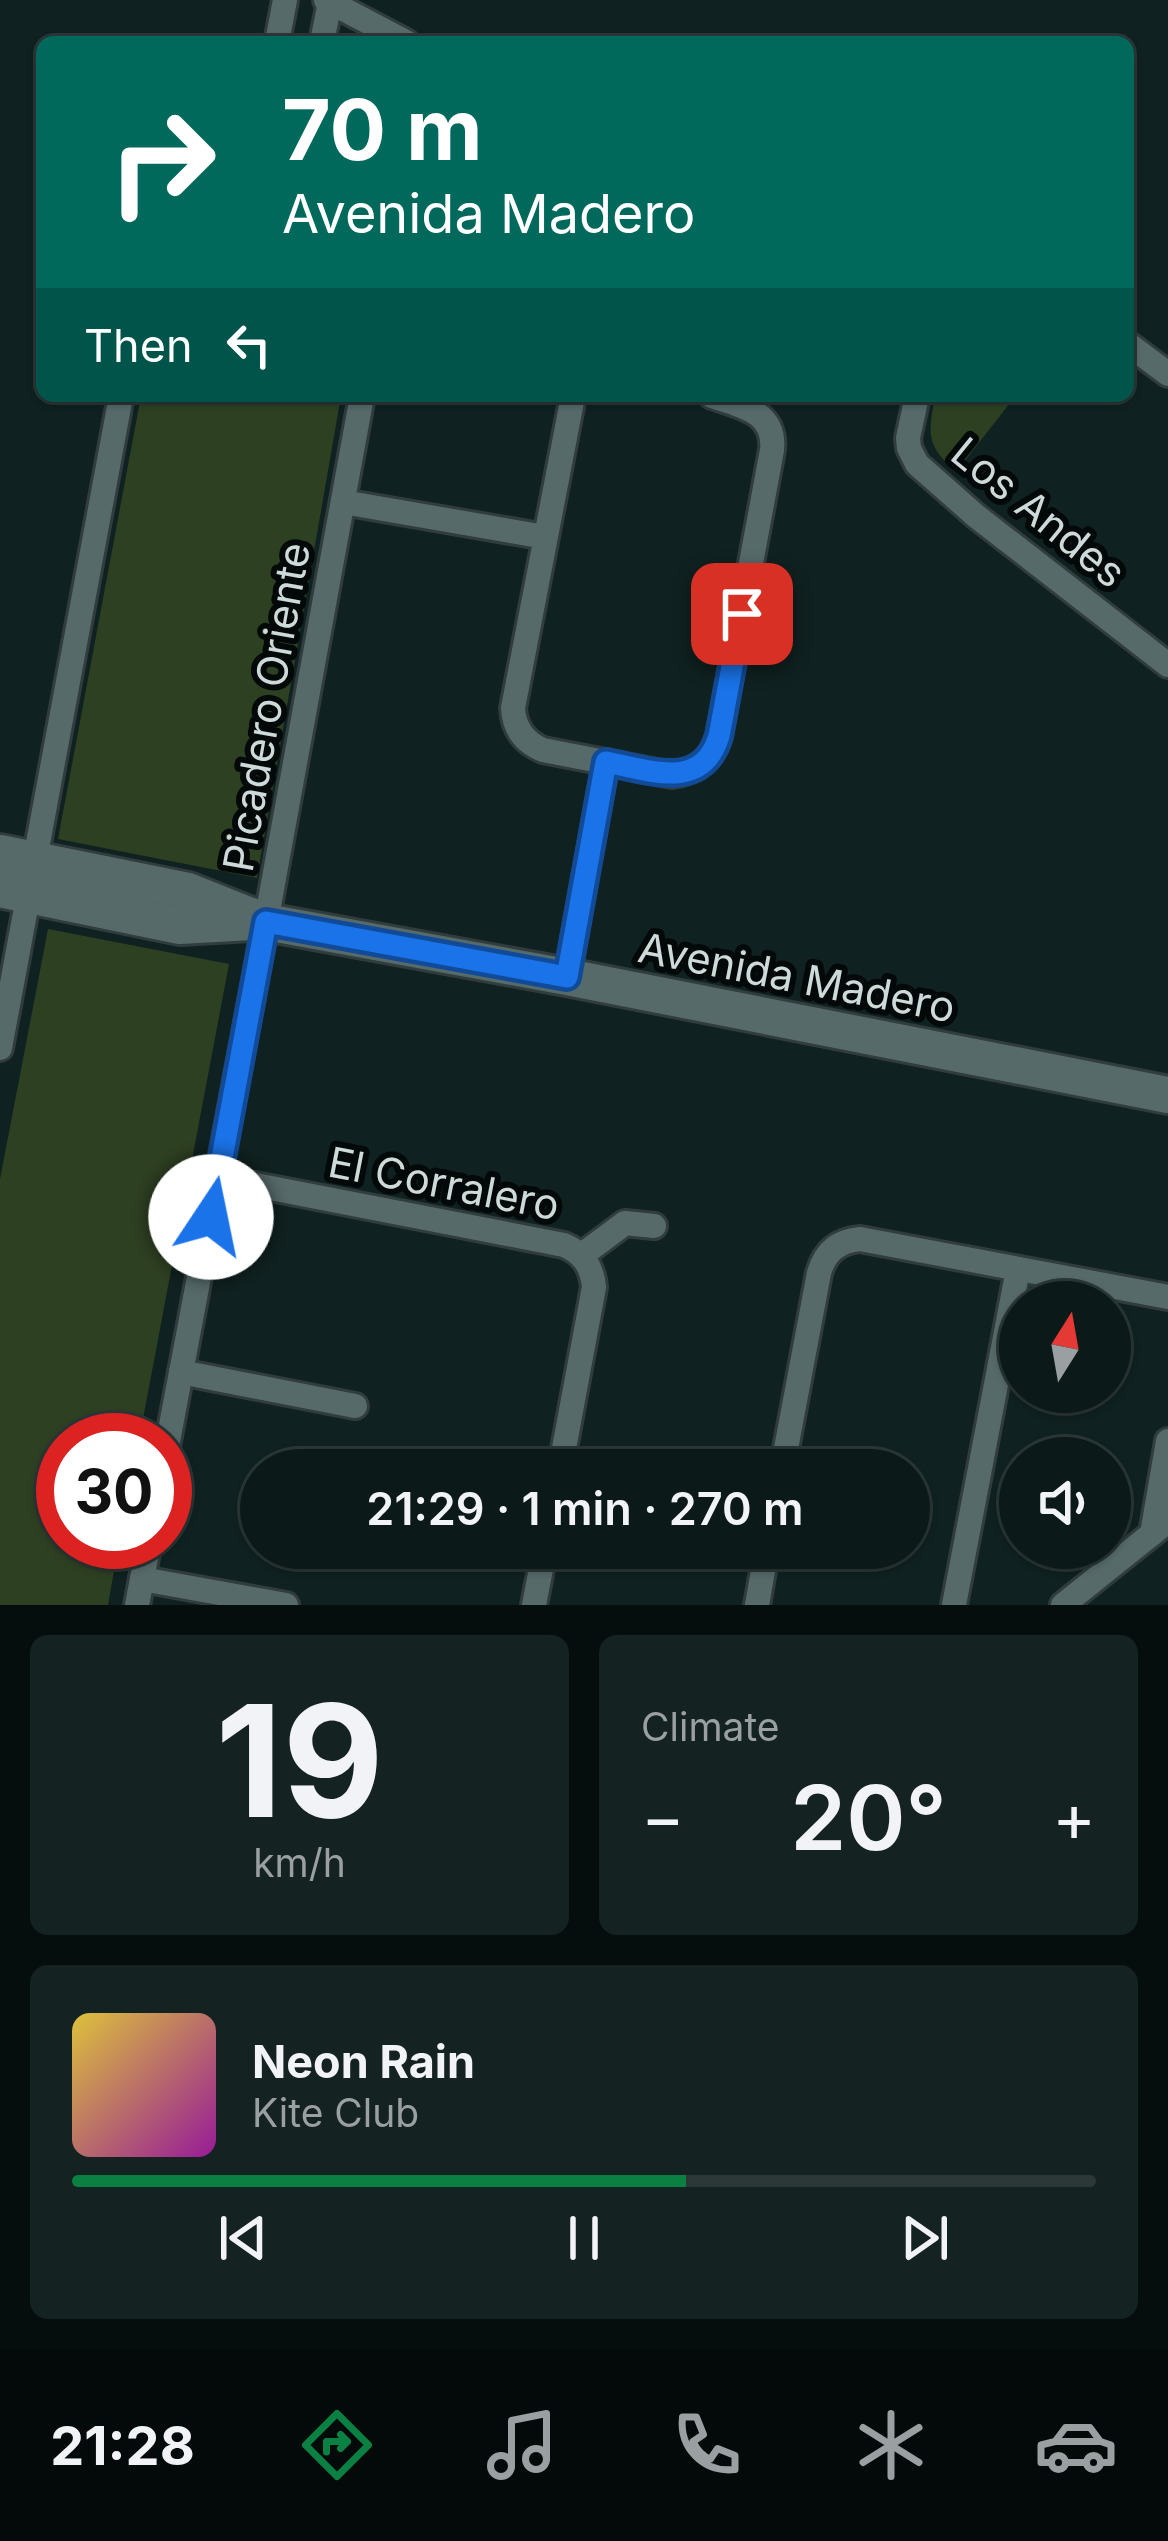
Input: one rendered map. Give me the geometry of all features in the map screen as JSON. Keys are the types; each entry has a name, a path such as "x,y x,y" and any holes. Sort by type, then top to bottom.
{"street":[{"path":"278,36 285,0"},
{"path":"323,36 328,1 395,36"},
{"path":"1134,348 1168,374"},
{"path":"0,1048 16,874 120,402"},
{"name":"Picadero Oriente","path":"173,1413 361,402"},
{"path":"572,402 513,708 521,734 542,750 672,775 704,763 716,746 772,450 770,428 759,413 729,402"},
{"name":"Los Andes","path":"916,402 908,437 917,464 976,516 1168,664"},
{"path":"343,502 545,537"},
{"path":"567,977 606,762"},
{"name":"Avenida Madero","path":"16,874 180,926 266,922 1168,1095"},
{"name":"El Corralero","path":"219,1178 564,1245 582,1255 594,1287 564,1449"},
{"name":"El Corralero","path":"582,1255 626,1223 654,1226"},
{"path":"786,1449 821,1264 841,1243 860,1239 1168,1298"},
{"path":"954,1605 1018,1269"},
{"path":"181,1372 355,1406"},
{"path":"1064,1605 1160,1527 1168,1441"},
{"path":"137,1605 144,1569"},
{"path":"534,1605 541,1569"},
{"path":"757,1605 763,1569"},
{"path":"142,1579 286,1605"}],"green space":[{"path":"140,402 340,402 257,878 58,839"},
{"path":"934,402 1010,403 956,472 934,446"},
{"path":"48,929 229,964 144,1413 36,1413 36,1569 114,1569 108,1605 0,1605 0,1179"}],"route":[{"path":"211,1217 266,922 567,977 606,762 672,775 704,763 719,736 742,614"}]}
